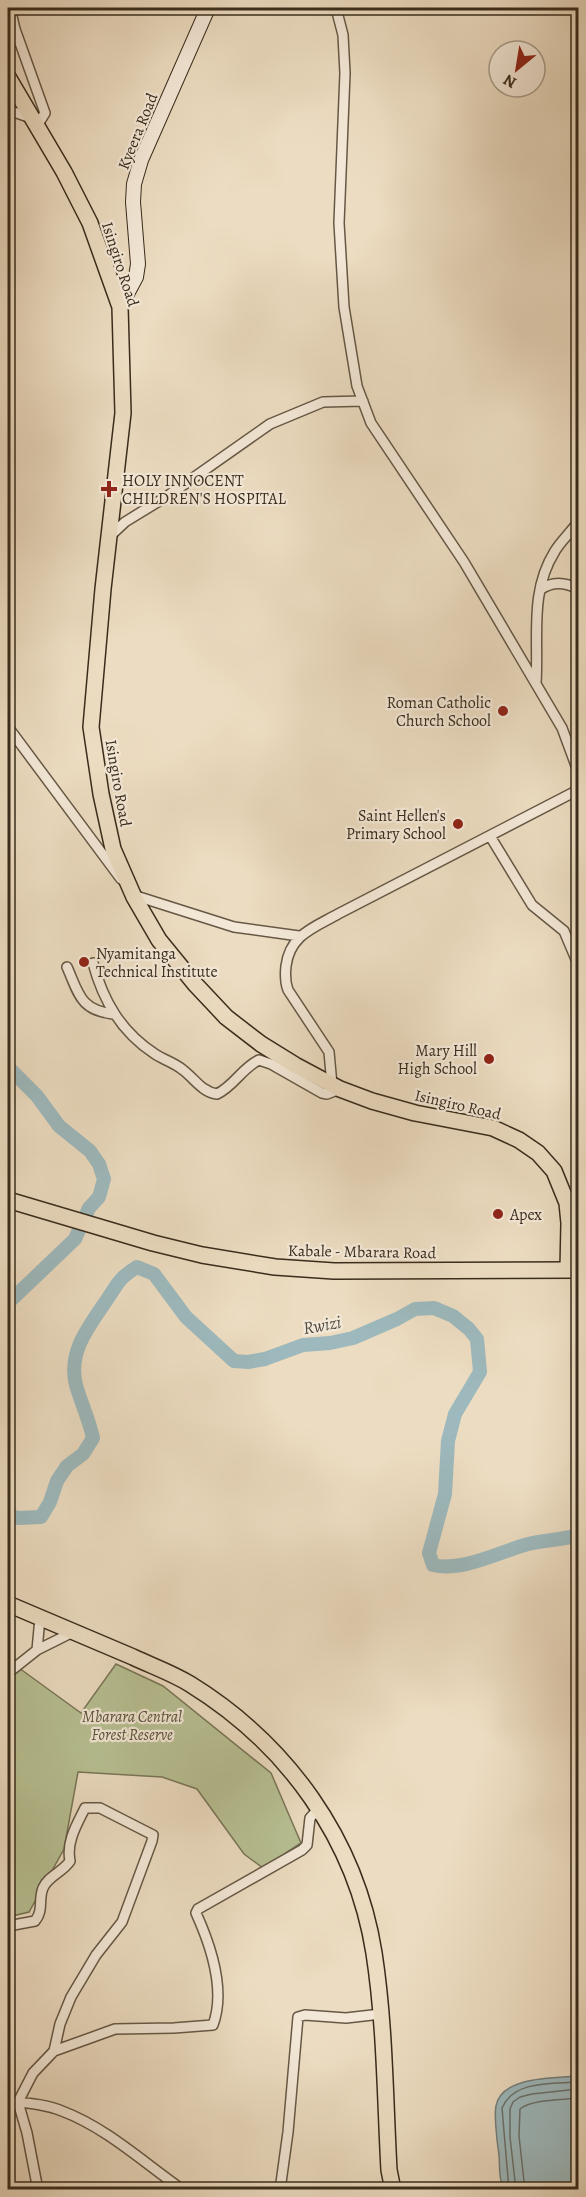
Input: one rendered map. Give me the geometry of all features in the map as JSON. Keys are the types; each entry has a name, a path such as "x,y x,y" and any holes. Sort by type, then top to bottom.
{"main road":[{"name":"Kyeera Road","path":"120,307 135,278 138,264 133,202 138,168 208,8"},
{"name":"Isingiro Road","path":"8,77 64,172 90,223 120,307 123,413 91,728 101,794 113,849 134,897 159,940 195,984 226,1017 261,1044 336,1087 372,1101 415,1113 493,1128 519,1140 538,1154 554,1171 567,1203 574,1270"},
{"name":"Kabale - Mbarara Road","path":"8,1200 202,1255 275,1267 334,1271 574,1270"},
{"path":"8,1604 174,1676 230,1712 298,1777 329,1823 349,1867 364,1910 373,1951 381,2014 389,2170 393,2190"}],"street":[{"path":"8,110 40,121 45,113 15,29 10,8"},
{"path":"336,8 343,34 345,73 339,223 344,307 357,386 371,423 464,562 562,728 579,771"},
{"path":"109,537 125,522 169,495 270,424 323,402 363,401"},
{"path":"536,683 535,614 540,590 555,551 579,522"},
{"path":"540,590 546,585 558,583 569,584 579,590"},
{"path":"8,727 134,897 151,900 234,927 299,936"},
{"path":"93,963 98,983 113,1014 128,1033 154,1053 183,1070 203,1089 217,1094 223,1091 250,1064 259,1060 272,1064 327,1094 336,1087 329,1052 285,983 288,953 299,936 579,790"},
{"path":"490,836 532,904 564,931 579,964"},
{"path":"67,967 82,1001 91,1009 113,1014"},
{"path":"37,1650 40,1618"},
{"path":"8,1672 37,1650 73,1632"},
{"path":"8,1926 31,1922 38,1917 41,1911 43,1887 49,1879 67,1866 70,1860 68,1851 77,1820 85,1808 100,1808 153,1835 122,1922 96,1955 70,1997 60,2024 54,2051"},
{"path":"38,2190 27,2133 18,2102 33,2073 54,2051 115,2029 213,2025 219,2013 218,1986 211,1951 196,1913 198,1909 302,1850 307,1845 310,1818 319,1808"},
{"path":"280,2190 288,2132 298,2018 305,2015 346,2018 381,2014"},
{"path":"8,2101 35,2104 71,2115 130,2151 183,2190"}],"green space":[{"name":"Mbarara Central Forest Reserve","path":"116,1664 163,1686 271,1773 301,1843 263,1868 244,1854 197,1789 162,1777 78,1772 64,1849 29,1912 8,1917 8,1672 19,1668 81,1713"}],"water":[{"path":"578,2076 578,2172 567,2189 505,2189 500,2176 495,2121 496,2106 500,2096 508,2089 530,2080"}],"waterway":[{"name":"Rwizi","path":"8,1067 37,1096 59,1126 90,1151 99,1164 104,1179 99,1197 89,1208 75,1239 8,1303"},
{"name":"Rwizi","path":"8,1515 18,1518 41,1517 50,1502 57,1481 67,1466 83,1454 93,1438 76,1385 74,1373 77,1352 86,1332 118,1283 137,1267 154,1274 186,1317 234,1361 248,1362 265,1359 303,1345 353,1338 415,1309 434,1308 453,1316 477,1339 480,1372 455,1414 448,1441 445,1494 429,1553 433,1565 468,1564 528,1544 578,1535"}],"place":[{"name":"HOLY INNOCENT CHILDREN'S HOSPITAL","path":"109,489"},
{"name":"Roman Catholic Church School","path":"503,711"},
{"name":"Saint Hellen's Primary School","path":"458,824"},
{"name":"Nyamitanga Technical Institute","path":"84,962"},
{"name":"Mary Hill High School","path":"489,1059"},
{"name":"Apex","path":"498,1214"}]}
